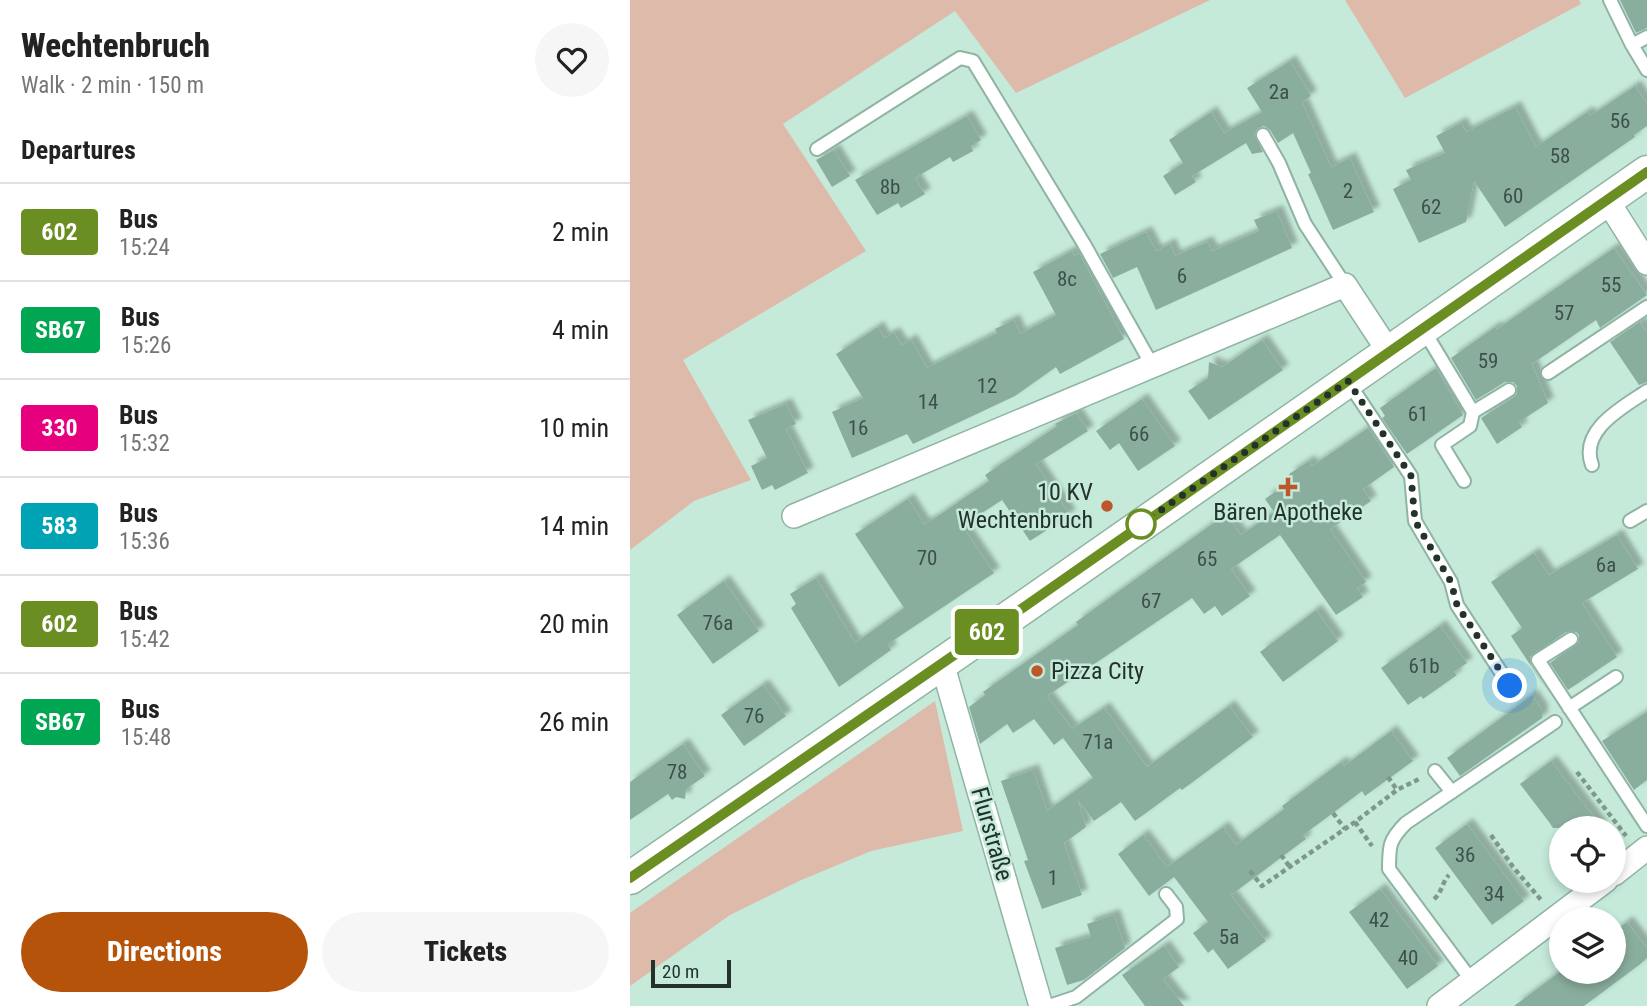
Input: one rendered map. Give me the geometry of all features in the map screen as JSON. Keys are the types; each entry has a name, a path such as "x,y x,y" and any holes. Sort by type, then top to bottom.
{"main road":[{"path":"630,878 1647,172"}],"street":[{"path":"1607,200 1647,263"},
{"path":"794,516 1345,285 1389,352"},
{"name":"Flurstraße","path":"942,663 1041,1006"},
{"path":"1626,864 1643,850"},
{"path":"1571,907 1589,893"},
{"path":"1439,1006 1549,924"}],"lane":[{"path":"1609,0 1647,70"},
{"path":"1632,45 1647,37"},
{"path":"817,149 960,58 973,61 1084,244 1152,365"},
{"path":"1263,135 1279,163 1305,224 1345,285"},
{"path":"1548,373 1647,307"},
{"path":"1423,329 1473,412 1471,426 1442,445 1464,481"},
{"path":"1348,381 1411,476 1415,521 1451,582 1457,605 1510,686"},
{"path":"1473,412 1509,390"},
{"path":"1592,465 1589,455 1592,439 1603,424 1647,391"},
{"path":"1630,522 1647,511"},
{"path":"1570,639 1538,660 1647,826"},
{"path":"1569,708 1616,677"},
{"path":"1472,981 1389,869 1389,849 1393,836 1406,823 1555,722"},
{"path":"1435,771 1452,792"},
{"path":"1049,1006 1076,997 1177,919 1176,908 1166,894"}],"path":[{"path":"1250,871 1262,886 1396,790 1435,771"},
{"path":"1577,772 1643,850"},
{"path":"1388,777 1396,790"},
{"path":"1333,813 1345,829"},
{"path":"1491,835 1549,911"},
{"path":"1281,855 1290,867"},
{"path":"1420,910 1438,896 1443,881 1449,875"}],"shaded area":[{"path":"630,0 1210,0 1016,93 955,11 783,124 866,251 683,360 751,480 694,501 630,550"},
{"path":"1345,0 1579,0 1581,4 1405,98"},
{"path":"935,701 963,831 871,851 799,881 730,915 630,986 630,913"}],"building":[{"path":"1620,0 1647,0 1647,28 1636,33"},
{"path":"1290,61 1311,96 1302,102 1331,167 1350,158 1374,212 1333,230 1293,133 1278,143 1264,126 1258,128 1254,134 1263,152 1252,154 1246,143 1192,176 1196,182 1175,195 1163,176 1183,163 1169,140 1211,112 1224,133 1262,112 1247,88"},
{"path":"1635,86 1647,104 1647,126 1634,135 1635,137 1505,227 1474,181 1466,222 1419,243 1393,189 1411,180 1406,170 1445,153 1436,136 1461,123 1466,132 1515,107 1536,147 1587,112 1590,116"},
{"path":"967,116 981,140 971,146 973,151 953,162 950,157 915,178 925,194 901,208 898,203 877,215 855,180"},
{"path":"834,150 850,176 832,187 816,160"},
{"path":"1277,211 1292,248 1156,310 1137,267 1113,278 1100,254 1146,232 1156,251 1170,244 1175,256 1207,242 1212,251 1259,231 1254,220"},
{"path":"1614,248 1647,295 1600,328 1596,320 1532,364 1548,403 1519,422 1522,427 1497,444 1481,418 1514,397 1517,394 1517,386 1513,382 1505,382 1476,400 1451,358"},
{"path":"1072,251 1074,256 1079,253 1124,339 1060,374 1056,367 1015,396 913,444 907,434 852,458 832,412 863,398 836,354 878,327 884,338 894,333 902,345 911,340 927,368 997,333 995,329 1014,320 1020,334 1056,315 1033,272"},
{"path":"1640,322 1647,333 1647,382 1639,385 1610,342"},
{"path":"1262,340 1283,370 1209,420 1188,391 1208,378 1209,362 1222,367"},
{"path":"1436,368 1463,415 1407,454 1382,418 1385,416 1380,408"},
{"path":"1142,399 1175,446 1138,471 1119,443 1110,450 1096,431"},
{"path":"786,404 796,424 786,429 808,473 775,490 772,485 762,490 751,466 767,458 748,420"},
{"path":"1076,413 1088,431 1036,464 1070,515 1030,541 1002,500 962,526 994,573 888,644 891,650 839,687 791,608 796,604 790,594 816,578 855,643 904,608 855,534 908,499 924,524 932,520 989,481 985,475 1057,426 1055,424"},
{"path":"1368,428 1394,467 1363,489 1371,501 1330,529 1366,582 1357,588 1363,597 1336,615 1280,535 1231,569 1250,596 1222,616 1215,606 1204,614 1192,598 1047,696 1072,729 1104,708 1147,767 1229,706 1253,737 1135,821 1121,802 1094,821 1078,800 1086,827 1064,843 1082,895 1042,909 1024,861 1028,860 1001,781 1033,770 1047,811 1093,778 1063,738 1054,745 1034,719 1013,733 1007,724 980,744 969,707 985,695 983,692 1078,625 1076,622 1226,514 1241,535 1274,512 1265,499 1292,480 1289,474 1309,461 1312,466"},
{"path":"1617,535 1638,569 1582,603 1617,657 1568,690 1550,663 1579,642 1576,632 1566,632 1530,657 1531,665 1551,696 1511,636 1522,628 1491,582 1534,553 1549,575"},
{"path":"724,581 759,631 713,664 677,615"},
{"path":"1316,610 1338,641 1283,682 1260,652"},
{"path":"1440,626 1467,663 1454,672 1457,675 1423,699 1421,696 1408,705 1381,668"},
{"path":"763,685 786,716 744,746 721,715"},
{"path":"1532,695 1542,710 1542,718 1460,776 1447,758"},
{"path":"1647,712 1647,780 1634,790 1602,741"},
{"path":"1391,731 1413,761 1365,796 1362,791 1303,835 1306,839 1231,895 1266,941 1228,969 1213,949 1208,953 1193,933 1208,922 1174,877 1149,896 1118,854 1143,835 1167,867 1223,827 1236,845 1341,762 1344,766"},
{"path":"683,744 705,776 686,789 685,799 676,797 672,800 668,794 630,820 630,782"},
{"path":"1551,761 1593,816 1549,816 1549,823 1520,784"},
{"path":"1467,824 1524,901 1492,925 1435,848"},
{"path":"1380,889 1438,966 1407,989 1349,912"},
{"path":"1114,915 1125,948 1084,980 1067,985 1055,948 1091,937 1087,924"},
{"path":"1626,923 1647,948 1647,958 1626,975"},
{"path":"1164,946 1179,967 1163,979 1184,1006 1145,1006 1122,975"},
{"path":"1549,980 1549,984 1614,984 1584,1006 1514,1006"}],"bus line":[{"name":"602","path":"630,878 1647,172"}],"place":[{"name":"Bären Apotheke","path":"1288,487"},
{"name":"10 KV Wechtenbruch","path":"1107,506"},
{"name":"Pizza City","path":"1037,671"}],"route":[{"path":"1141,524 1348,381 1411,476 1415,521 1451,582 1457,605 1510,686"}]}
